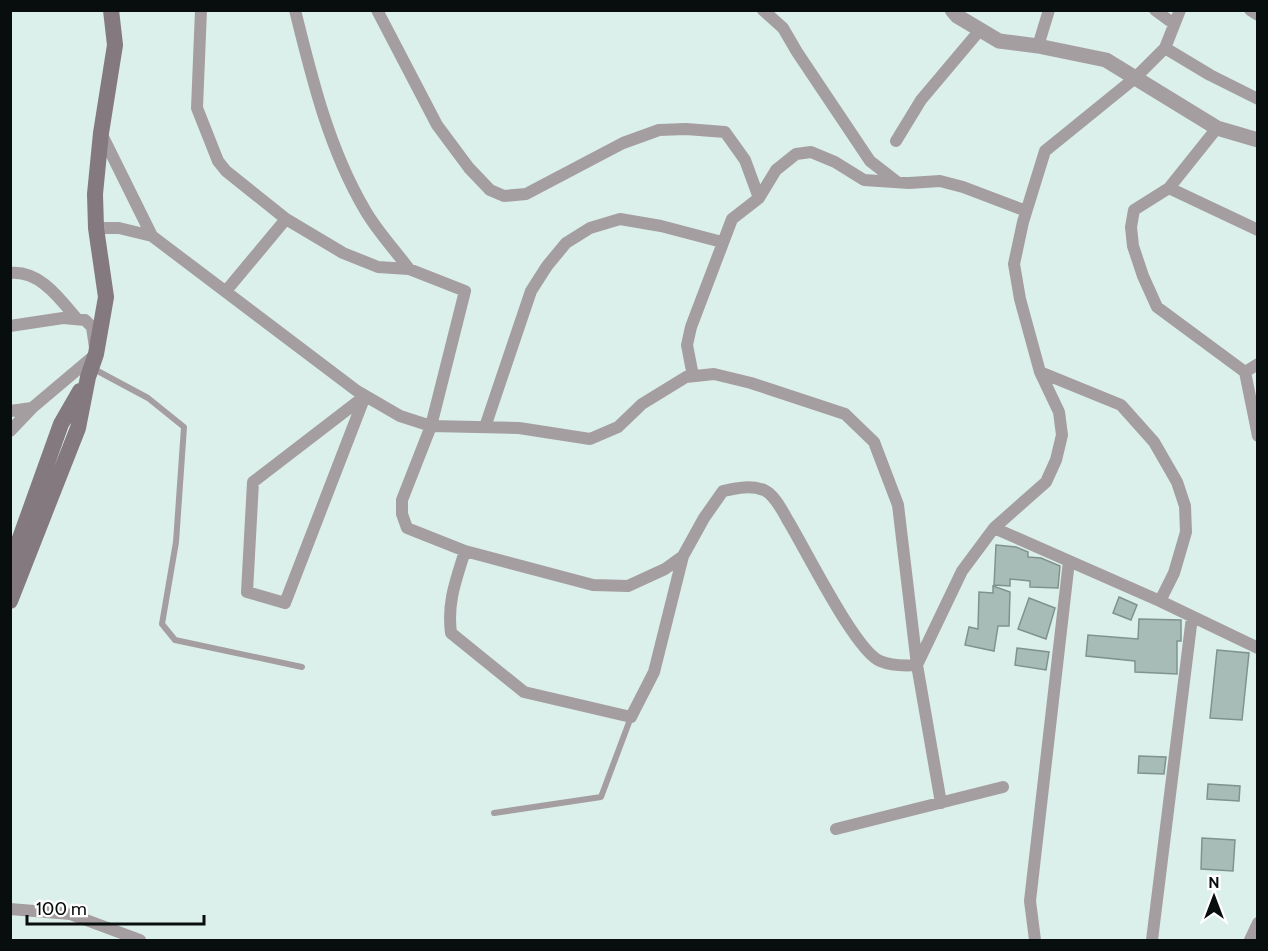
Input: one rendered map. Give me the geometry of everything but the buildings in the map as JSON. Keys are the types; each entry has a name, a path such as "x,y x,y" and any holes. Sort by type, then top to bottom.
{"main road":[{"path":"10,602 78,428 106,297 96,228 94,194 115,45 111,10"},
{"path":"10,566 62,424 92,366"}],"street":[{"path":"201,10 197,108 218,161 226,171 286,219 343,253 378,267 409,269 465,291 431,426 402,500 402,514 407,528 465,551 593,585 628,586 665,569 683,556"},
{"path":"295,10 314,87 344,170 366,211 409,269"},
{"path":"376,10 437,125 469,168 490,190 504,196 526,194 623,142 659,130 686,129 725,132 744,160 759,198"},
{"path":"763,10 783,28 870,161 897,183"},
{"path":"952,10 957,16 999,41 1038,46 1106,60 1217,128 1257,140"},
{"path":"1038,46 1049,10"},
{"path":"1155,10 1174,24"},
{"path":"917,665 962,571 994,528 1046,482 1056,460 1062,435 1059,412 1040,372 1020,299 1014,264 1026,211 1044,152 1135,78 1166,48 1180,10"},
{"path":"1250,10 1257,15"},
{"path":"896,141 921,100 980,30"},
{"path":"1166,48 1210,75 1257,99"},
{"path":"1217,128 1169,188 1134,210 1131,227 1133,246 1157,307 1245,372 1257,436"},
{"path":"101,133 152,236"},
{"path":"693,376 687,345 691,327 732,219 759,198 776,170 796,154 812,152 835,162 864,180 897,183 940,181 963,187 1026,211"},
{"path":"1169,188 1257,230"},
{"path":"226,291 286,219"},
{"path":"485,427 531,291 547,266 566,243 590,228 620,219 662,226 722,242"},
{"path":"96,228 119,228 152,236 365,396 400,416 431,426 519,428 590,439 618,427 642,404 686,377 714,374 751,383 844,414 874,442 897,505 917,665 941,803"},
{"path":"10,273 23,272 52,290 77,319"},
{"path":"10,326 63,318 85,320 92,327 92,366 32,408 10,431"},
{"path":"1245,372 1257,364"},
{"path":"1040,372 1120,405 1154,442 1177,482 1185,506 1186,532 1174,573 1160,601"},
{"path":"365,396 285,603 247,592 254,482 365,396"},
{"path":"10,411 32,408"},
{"path":"465,551 448,614 451,633 524,692 632,717 654,672 683,556 704,518 723,491 744,487 766,491 783,513 863,646 879,661 899,666 917,665"},
{"path":"994,528 1160,601 1257,648"},
{"path":"1035,940 1030,901 1069,561"},
{"path":"1152,940 1192,617"},
{"path":"836,829 1004,787"},
{"path":"10,909 70,914 140,940"},
{"path":"1250,940 1257,923"}],"lane":[{"path":"92,366 147,398 184,427 176,542 162,624 175,640 302,667"},
{"path":"494,813 600,797 632,717"}]}
